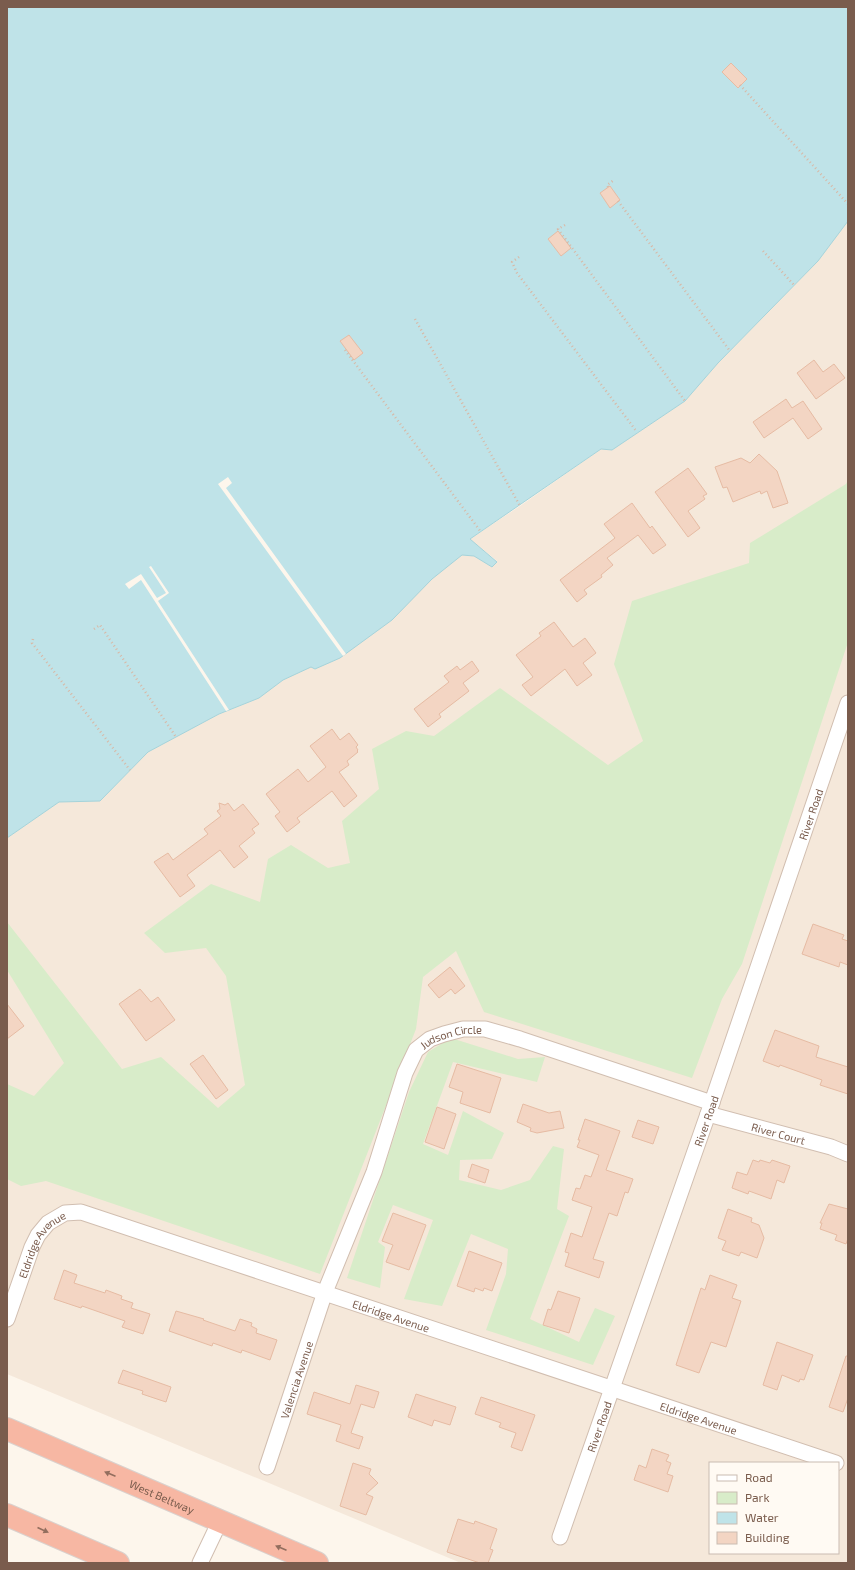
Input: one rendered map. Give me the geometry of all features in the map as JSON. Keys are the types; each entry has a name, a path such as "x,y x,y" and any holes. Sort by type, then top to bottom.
{"highway":[{"name":"West Beltway","path":"7,1429 317,1563"},
{"path":"7,1515 118,1563"}],"street":[{"name":"River Road","path":"560,1537 613,1389 848,703"},
{"name":"Judson Circle","path":"325,1292 374,1172 405,1073 416,1050 430,1039 463,1029 485,1029 520,1039 710,1108"},
{"name":"River Court","path":"710,1108 831,1147 848,1154"},
{"name":"Eldridge Avenue","path":"7,1319 32,1246 38,1235 48,1223 66,1213 81,1212 834,1462"},
{"name":"Valencia Avenue","path":"267,1467 325,1292"},
{"path":"200,1563 220,1521"}],"path":[{"path":"740,85 848,204"},
{"path":"608,187 607,185 614,180"},
{"path":"618,201 730,351"},
{"path":"565,225 558,229 685,401"},
{"path":"763,251 794,285"},
{"path":"519,258 512,262 517,273 637,432"},
{"path":"414,319 520,506"},
{"path":"345,350 481,532"},
{"path":"94,629 100,625 176,737"},
{"path":"33,639 32,643 130,770"}],"shaded area":[{"path":"848,221 848,1563 461,1563 7,1374 7,838 59,802 100,801 148,752 219,714 259,698 283,680 311,666 315,669 462,555 474,556 492,567 497,561 470,539 601,449 612,450 685,401 718,363 818,261"}],"green space":[{"path":"848,480 848,642 742,964 722,999 692,1078 484,1012 456,951 423,977 416,1029 320,1274 46,1181 21,1186 7,1179 7,1084 34,1096 64,1063 7,970 7,922 122,1069 161,1057 218,1108 245,1085 226,976 206,948 165,953 144,933 211,884 260,902 268,859 291,845 328,868 350,863 342,821 379,789 372,749 406,731 434,736 500,688 608,765 643,741 614,664 632,601 749,563 750,543 846,484"},
{"path":"451,1038 518,1059 545,1057 537,1082 453,1062 423,1144 448,1155 463,1111 504,1133 492,1159 460,1160 459,1180 501,1190 530,1180 553,1146 564,1149 557,1209 569,1216 530,1319 579,1342 595,1308 615,1316 593,1365 486,1330 506,1274 508,1249 471,1234 442,1306 404,1299 433,1220 393,1205 378,1242 385,1247 380,1288 347,1278 409,1092 428,1052"}],"water":[{"path":"7,7 848,7 848,221 818,261 718,363 685,401 612,450 601,449 470,539 497,562 492,567 474,556 462,555 432,579 392,620 340,658 315,669 311,667 283,680 259,698 219,714 148,752 100,801 59,802 7,838"}],"pier":[{"path":"228,477 232,483 226,488 346,654 343,656 218,484"},
{"path":"151,566 169,593 158,601 229,710 226,711 141,580 129,589 125,584 141,574 157,598 166,593 149,567"}],"building":[{"path":"731,63 747,79 738,88 722,72"},
{"path":"610,186 620,200 610,208 600,193"},
{"path":"558,231 571,248 561,256 548,239"},
{"path":"349,335 363,353 354,360 340,341"},
{"path":"814,360 823,372 834,364 845,378 816,399 797,373"},
{"path":"786,399 792,408 803,401 822,429 808,439 793,418 764,438 753,422"},
{"path":"759,454 777,471 788,503 773,508 767,491 761,494 760,491 733,502 727,487 723,488 715,467 741,458 750,463"},
{"path":"688,468 707,494 703,496 705,499 688,511 700,528 688,537 655,492"},
{"path":"632,503 650,528 652,526 666,545 653,554 638,535 607,558 613,565 601,575 602,577 584,590 587,594 577,602 560,580 615,538 604,524"},
{"path":"554,622 573,647 585,638 596,653 583,663 592,675 577,686 565,669 531,696 522,685 533,677 516,655 541,636 539,633"},
{"path":"472,661 479,671 463,683 469,691 439,714 441,717 428,727 414,709 449,682 444,676 457,666 460,670"},
{"path":"332,729 340,740 349,733 358,745 356,747 358,752 347,761 349,765 339,772 357,796 344,807 332,791 297,818 300,822 287,832 275,816 280,812 266,794 298,769 308,782 326,767 310,746"},
{"path":"219,803 225,805 228,803 234,811 243,804 259,824 252,829 255,833 239,846 248,857 234,868 220,850 187,875 195,886 180,897 154,862 168,853 173,860 208,834 204,829 221,816 217,811 220,809"},
{"path":"813,924 844,935 842,939 848,941 848,965 840,962 839,967 802,954"},
{"path":"450,967 465,986 455,994 451,989 439,998 428,985"},
{"path":"140,989 151,1002 158,997 175,1020 146,1041 119,1004"},
{"path":"7,1004 24,1026 7,1039"},
{"path":"775,1030 819,1046 816,1057 848,1067 848,1094 820,1085 822,1080 780,1065 779,1067 763,1061"},
{"path":"203,1055 228,1090 216,1099 190,1064"},
{"path":"457,1064 501,1078 490,1113 460,1103 463,1092 449,1087"},
{"path":"523,1104 549,1113 560,1111 564,1128 537,1133 530,1131 531,1128 517,1122"},
{"path":"437,1107 456,1114 444,1149 425,1142"},
{"path":"585,1119 620,1131 606,1170 633,1179 628,1193 625,1192 617,1216 609,1213 593,1259 604,1262 599,1278 565,1266 569,1253 565,1252 571,1233 582,1237 592,1207 572,1200 576,1188 580,1189 585,1175 591,1177 599,1155 577,1147"},
{"path":"638,1120 659,1127 653,1144 632,1137"},
{"path":"753,1160 759,1162 760,1160 770,1163 772,1160 790,1166 784,1183 777,1180 771,1199 749,1191 748,1194 732,1188 737,1172 747,1175"},
{"path":"472,1164 489,1170 485,1183 468,1177"},
{"path":"829,1204 848,1209 848,1238 846,1244 835,1240 837,1235 820,1229 822,1223 820,1223"},
{"path":"728,1209 752,1218 751,1222 759,1225 764,1238 757,1258 741,1252 739,1256 722,1250 726,1241 718,1238"},
{"path":"393,1213 426,1225 409,1270 386,1262 393,1245 382,1241"},
{"path":"469,1251 502,1263 492,1291 484,1288 483,1291 475,1288 474,1292 457,1286"},
{"path":"64,1270 77,1275 74,1283 105,1293 106,1290 122,1296 121,1299 133,1303 131,1308 150,1314 143,1334 122,1327 125,1321 82,1306 81,1308 54,1299"},
{"path":"710,1275 737,1285 732,1298 741,1301 726,1347 711,1342 699,1373 676,1365 701,1288 705,1290"},
{"path":"558,1291 580,1298 569,1333 543,1325 548,1309 551,1310"},
{"path":"176,1311 204,1319 203,1320 235,1331 240,1319 252,1323 251,1326 257,1329 256,1333 277,1340 270,1360 242,1350 241,1353 213,1343 212,1346 169,1331"},
{"path":"777,1342 813,1355 804,1380 800,1379 799,1382 782,1375 777,1390 763,1385"},
{"path":"846,1356 848,1356 848,1398 843,1412 829,1407"},
{"path":"123,1370 171,1387 166,1402 142,1394 143,1391 118,1383"},
{"path":"356,1385 379,1392 374,1408 361,1404 351,1433 363,1437 359,1449 336,1441 341,1425 307,1414 314,1392 350,1404"},
{"path":"416,1394 456,1407 450,1425 434,1420 432,1426 408,1417"},
{"path":"481,1397 535,1415 522,1451 511,1447 516,1433 499,1427 501,1423 475,1414"},
{"path":"652,1449 669,1455 666,1461 671,1463 667,1474 673,1476 668,1492 634,1480 639,1465 646,1468"},
{"path":"353,1463 371,1469 369,1474 378,1483 366,1494 373,1497 366,1515 340,1506"},
{"path":"458,1519 474,1524 475,1521 497,1529 490,1549 493,1550 488,1563 480,1563 447,1552"}]}
